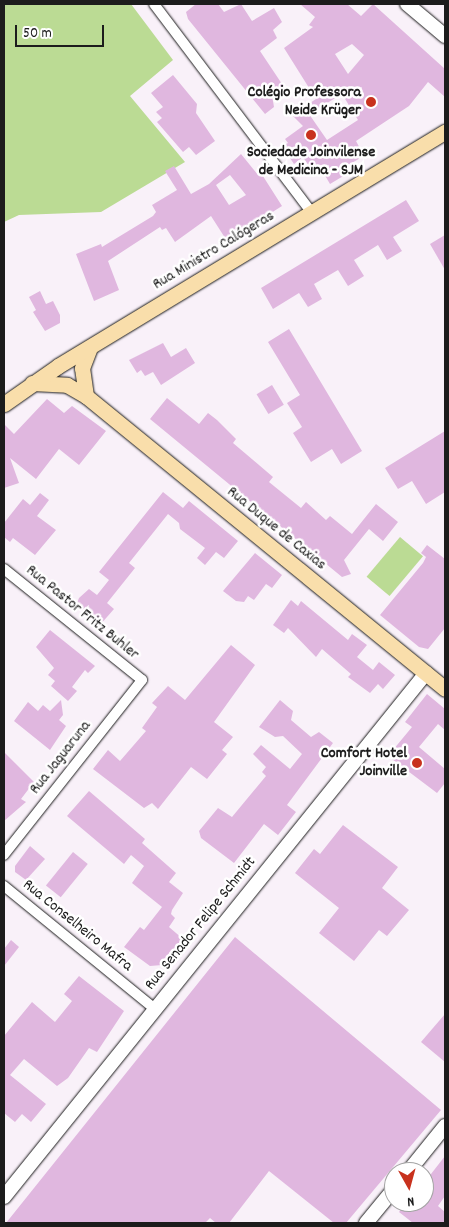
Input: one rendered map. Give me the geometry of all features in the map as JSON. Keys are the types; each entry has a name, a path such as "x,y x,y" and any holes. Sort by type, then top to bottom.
{"main road":[{"path":"407,4 445,36"},
{"name":"Rua Ministro Calógeras","path":"4,404 32,383 90,347 445,132"},
{"path":"86,396 82,368 90,347"},
{"name":"Rua Duque de Caxias","path":"32,383 61,383 86,396 445,689"},
{"name":"Rua Senador Felipe Schmidt","path":"4,1197 426,673"},
{"path":"416,1162 445,1126"},
{"path":"366,1223 384,1201"}],"street":[{"path":"154,4 312,212"},
{"name":"Rua Pastor Fritz Buhler","path":"4,569 142,680"},
{"name":"Rua Jaguaruna","path":"4,855 142,680"},
{"name":"Rua Conselheiro Mafra","path":"4,886 155,1009"}],"green space":[{"path":"4,4 131,4 173,60 130,96 185,162 101,212 19,215 4,222"},
{"path":"400,537 423,556 390,596 367,577"}],"building":[{"path":"196,4 218,4 224,12 241,4 252,21 274,8 282,22 273,30 277,38 260,51 286,90 273,101 274,107 265,114 188,19 186,12"},
{"path":"300,4 347,4 361,16 373,4 445,69 445,97 428,82 409,106 356,141 364,156 341,169 345,175 330,184 320,167 311,169 303,157 294,164 282,146 288,143 285,139 303,126 292,115 316,99 284,48 313,27 309,25 315,17","holes":["352,44 364,55 348,74 335,54","342,94 358,120 327,140 309,114"]},
{"path":"173,75 197,104 196,113 215,141 196,155 189,147 183,152 157,122 162,118 156,112 163,107 151,93"},
{"path":"241,154 258,175 261,173 282,206 227,241 211,216 175,242 166,228 162,230 160,227 108,261 119,290 94,301 76,254 101,244 102,247 153,216 156,212 152,205 177,190 165,171 174,166 191,194 209,184","holes":["230,175 246,195 229,205 216,185"]},
{"path":"406,200 419,221 393,237 402,251 387,260 378,245 354,260 364,276 348,286 338,270 314,284 322,299 308,307 299,293 273,309 261,288"},
{"path":"445,235 445,270 430,244"},
{"path":"40,291 46,304 53,301 60,315 60,323 45,331 33,312 36,310 29,297"},
{"path":"289,329 362,451 341,464 332,449 311,462 293,433 302,427 287,403 300,395 268,342"},
{"path":"163,343 171,357 186,348 195,363 161,385 153,372 145,376 141,370 137,373 129,360"},
{"path":"272,385 284,405 268,414 257,394"},
{"path":"167,398 199,424 208,413 217,420 236,439 233,443 273,477 269,482 301,508 306,502 326,520 330,516 352,534 376,504 398,522 383,541 369,529 344,560 351,574 342,577 150,419"},
{"path":"47,399 64,413 72,406 106,431 79,465 59,449 36,479 10,458 19,483 4,488 4,424 14,434"},
{"path":"445,431 445,492 426,504 412,481 398,489 385,468"},
{"path":"163,492 183,508 189,501 238,541 224,558 216,552 205,565 197,558 205,548 180,529 179,523 168,514 129,563 135,568 107,603 114,609 100,625 76,606 79,598 89,589 97,595 109,580 99,572"},
{"path":"40,493 49,500 37,516 56,530 35,555 13,538 10,542 4,537 4,523 23,499 30,505"},
{"path":"427,545 445,559 445,628 428,649 419,647 380,615 423,563 426,557 421,553"},
{"path":"255,553 282,575 272,588 266,584 254,600 248,596 244,602 236,601 223,591"},
{"path":"291,600 298,606 301,601 348,640 352,634 367,645 357,657 373,670 379,662 395,675 383,689 378,684 370,693 348,677 351,674 322,649 316,657 288,628 284,633 273,625"},
{"path":"50,630 95,666 88,673 85,670 72,687 77,691 68,701 51,686 55,681 48,675 54,668 36,647"},
{"path":"231,645 255,665 214,722 233,737 222,750 227,754 207,779 191,767 158,809 152,803 144,808 93,769 108,750 120,761 146,731 142,728 157,707 152,703 168,686 185,700"},
{"path":"427,694 445,709 445,730 438,724 419,747 445,769 445,783 437,793 388,756 412,727 405,722"},
{"path":"61,700 63,715 59,720 66,726 50,750 14,721 28,702 38,711 43,705 50,711"},
{"path":"280,700 293,711 291,720 311,737 319,732 333,743 287,805 296,812 278,835 264,824 234,863 201,838 199,831 218,808 232,817 266,776 262,772 266,767 253,754 261,745 290,769 302,754 283,736 275,737 259,727"},
{"path":"4,752 34,782 21,799 26,802 4,821"},
{"path":"89,791 145,839 142,843 176,873 169,882 183,893 172,910 171,914 175,918 169,927 183,939 162,965 150,966 124,947 140,927 144,930 162,907 132,883 144,866 131,855 124,864 67,816"},
{"path":"343,825 398,867 382,888 409,910 387,936 379,930 354,961 319,933 339,908 295,873 314,849 320,854"},
{"path":"30,846 45,859 26,880 15,872 15,866"},
{"path":"73,852 88,864 61,897 46,885"},
{"path":"235,937 441,1110 397,1162 384,1162 384,1178 346,1223 334,1223 269,1171 229,1223 216,1223 210,1218 205,1223 6,1223"},
{"path":"11,940 19,947 4,966 4,949"},
{"path":"79,976 124,1011 97,1052 89,1048 68,1078 57,1086 24,1059 10,1075 46,1104 31,1122 22,1114 15,1122 4,1113 4,1036 32,1002 55,1022 72,1001 64,994"},
{"path":"445,1014 445,1062 421,1042"},
{"path":"445,1156 445,1196 438,1206 445,1212 445,1223 413,1223 399,1212 434,1212 434,1170"}],"place":[{"name":"Colégio Professora Neide Krüger","path":"371,102"},
{"name":"Sociedade Joinvilense de Medicina - SJM","path":"311,135"},
{"name":"Comfort Hotel Joinville","path":"417,763"}]}
